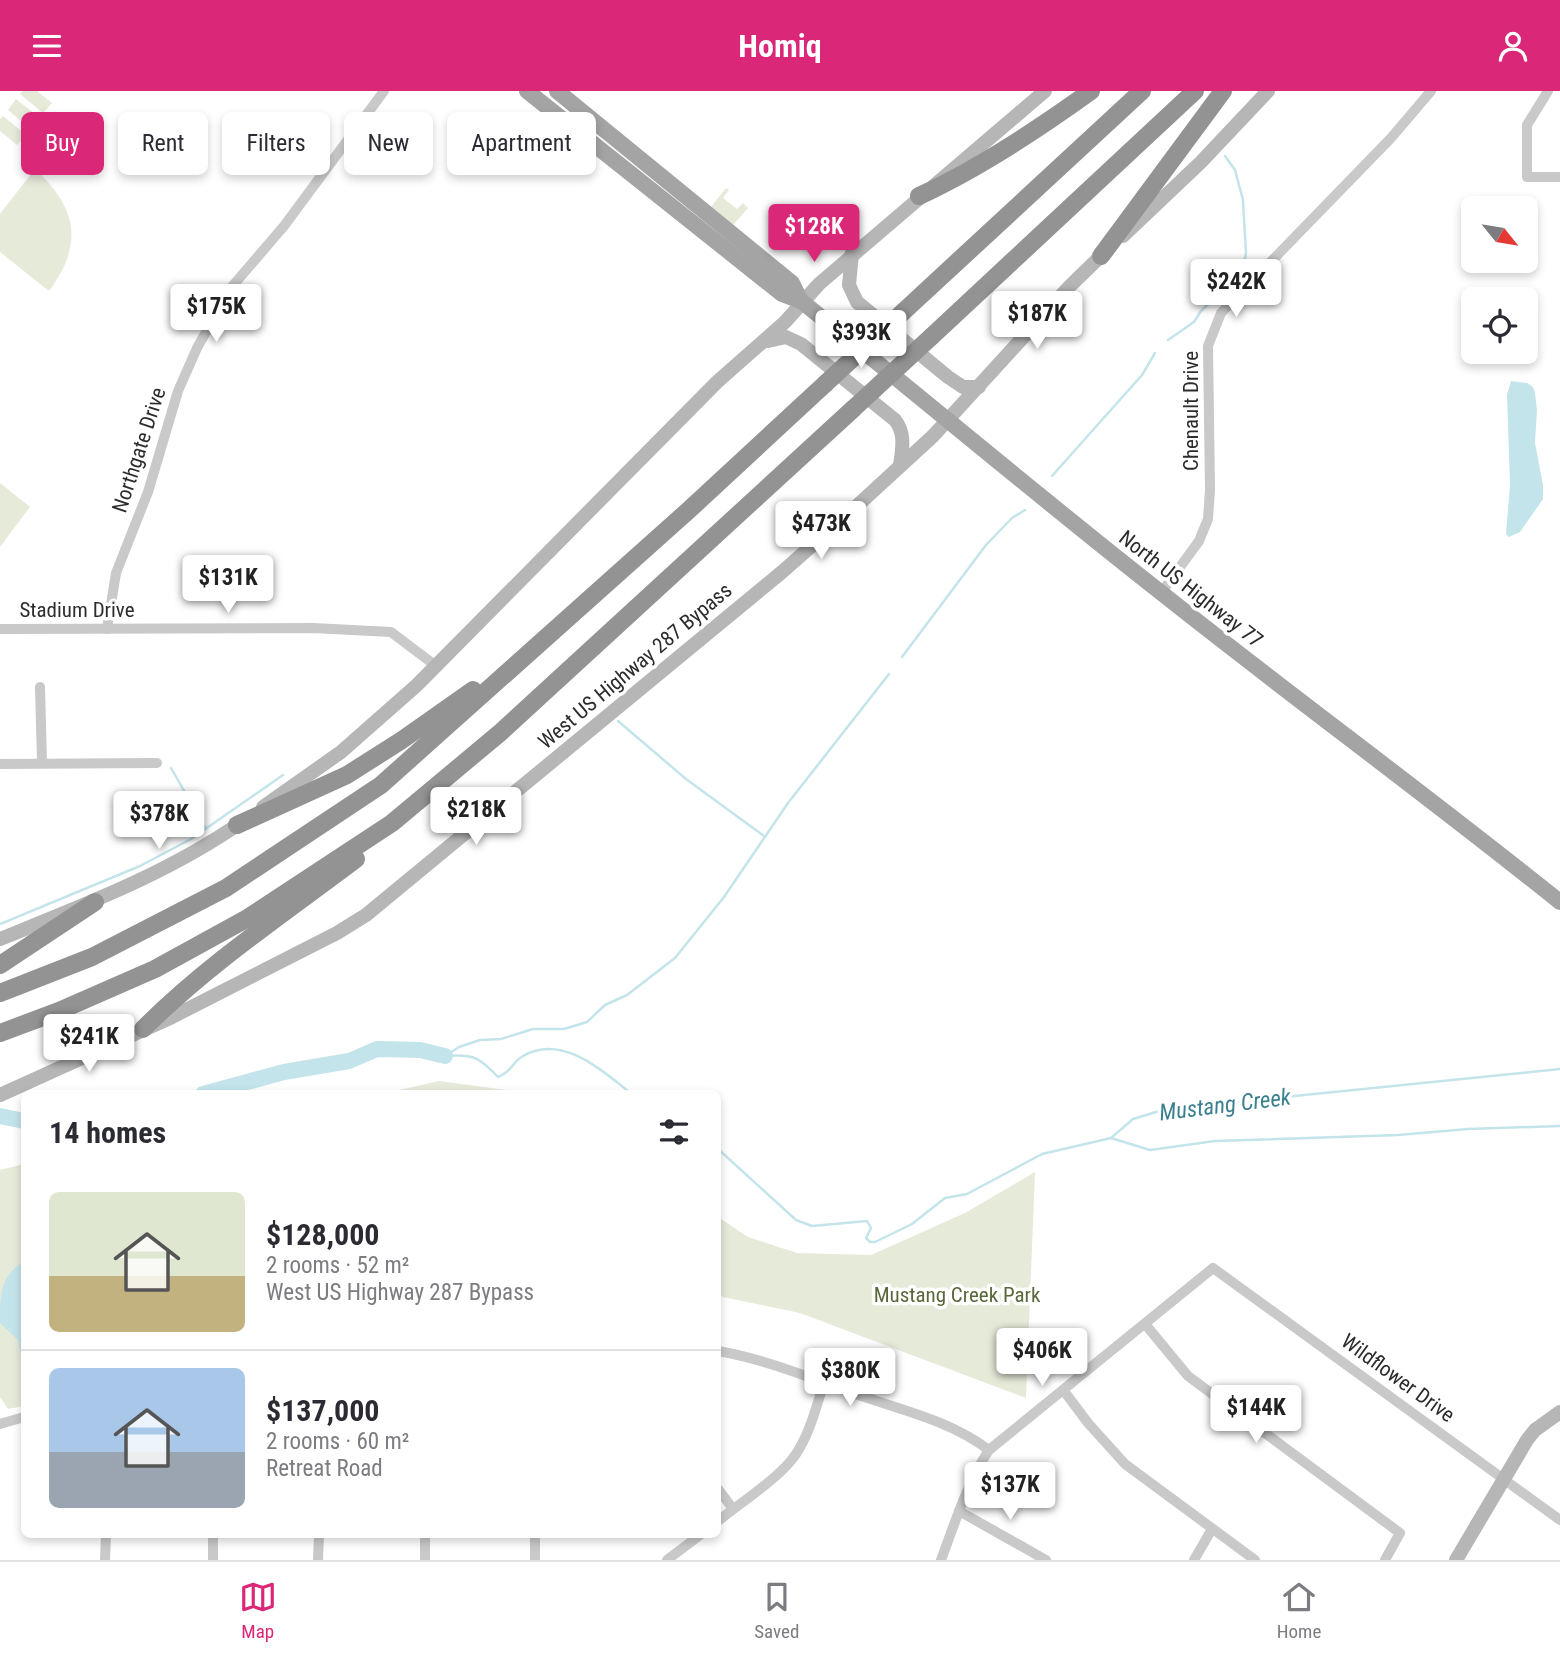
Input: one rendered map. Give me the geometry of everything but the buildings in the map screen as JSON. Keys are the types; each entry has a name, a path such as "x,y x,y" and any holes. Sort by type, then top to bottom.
{"highway":[{"path":"919,196 952,181 1051,120 1091,91"},
{"path":"0,993 92,957 226,888 382,785 680,519 1142,91"},
{"path":"0,1033 59,1011 155,969 246,919 392,823 501,732 932,337 1195,91"},
{"path":"1101,256 1223,91"},
{"path":"237,825 347,775 528,654"},
{"path":"143,1029 175,997 220,961 378,843 399,823 407,810"},
{"path":"0,965 95,902"}],"main road":[{"name":"North US Highway 77","path":"527,91 553,112"},
{"name":"North US Highway 77","path":"557,91 582,112"},
{"path":"0,939 95,902 174,862 237,825 341,753 436,666 717,381 763,343 785,322 801,301 852,253 996,135 1045,91"},
{"name":"West US Highway 287 Bypass","path":"0,1095 311,947 366,915 782,572 900,466 979,387 1069,287 1201,162 1268,91"},
{"name":"North US Highway 77","path":"596,123 792,283 801,301"},
{"name":"North US Highway 77","path":"596,146 782,294 801,301 1161,593 1560,902"},
{"path":"852,253 849,285 857,302 948,377 963,387 979,387"},
{"path":"763,343 779,337 793,340 895,420 900,426 903,439 900,466"},
{"path":"1456,1560 1527,1440 1560,1412"}],"street":[{"name":"Northgate Drive","path":"107,629 116,573 148,492 178,391 197,348 230,289 284,226 384,91"},
{"name":"Chenault Drive","path":"1161,593 1196,545 1208,519 1208,346 1221,313 1391,138 1431,91"},
{"path":"1548,91 1527,125 1527,177 1560,177"},
{"name":"Stadium Drive","path":"0,629 313,628 391,632 436,666"},
{"path":"40,687 42,763"},
{"path":"0,764 157,763"},
{"name":"Wildflower Drive","path":"1145,1324 1213,1268 1560,1520"},
{"path":"941,1560 979,1464 989,1450 1145,1324 1188,1376 1400,1533 1385,1560"},
{"path":"721,1352 764,1362 951,1427 969,1435 989,1450"},
{"path":"721,1519 795,1456 808,1432 824,1383"},
{"path":"1063,1391 1125,1464 1255,1560"},
{"path":"0,1424 21,1418"},
{"path":"721,1493 733,1509"},
{"path":"959,1511 1046,1560"},
{"path":"1194,1560 1212,1529"},
{"path":"105,1560 106,1538"},
{"path":"213,1560 214,1538"},
{"path":"318,1560 319,1538"},
{"path":"425,1538 425,1560"},
{"path":"535,1538 535,1560"},
{"path":"667,1560 695,1538"}],"green space":[{"path":"23,91 37,91 52,103 42,112 20,94"},
{"path":"16,99 32,112 21,112 21,121 8,110"},
{"path":"3,116 21,131 21,141 17,145 0,131 0,119"},
{"path":"30,175 41,175 60,198 71,227 71,242 60,274 49,291 0,252 0,214"},
{"path":"726,188 729,190 723,198 737,209 743,203 748,208 733,225 713,215 711,207"},
{"path":"0,483 30,507 0,547"},
{"path":"439,1081 506,1090 399,1090"},
{"path":"21,1165 21,1407 8,1409 0,1397 0,1170"},
{"name":"Mustang Creek Park","path":"1035,1172 1026,1398 800,1313 721,1297 721,1219 748,1237 797,1253 871,1255 965,1213"}],"water":[{"path":"1511,381 1527,383 1533,387 1535,393 1535,443 1543,499 1520,532 1509,537 1506,534 1510,485 1507,395"},
{"path":"21,1264 21,1355 18,1340 0,1323 3,1287"}],"waterway":[{"path":"1168,340 1194,322 1218,295 1225,282 1244,263 1246,253 1243,200 1235,170 1225,156"},
{"path":"1052,476 1142,375 1155,353"},
{"path":"902,657 986,545 1012,518 1025,510"},
{"path":"445,1056 459,1047 480,1040 501,1039 533,1029 564,1029 587,1022 605,1005 627,995 675,958 724,897 788,803 889,674"},
{"path":"618,721 686,779 764,836"},
{"path":"171,768 206,829"},
{"path":"0,924 140,866 191,839 283,775"},
{"name":"Mustang Creek","path":"218,1090 284,1072 349,1061 377,1049 420,1050 445,1056"},
{"name":"Mustang Creek","path":"448,1056 476,1059 498,1077 519,1058 538,1050 553,1049 582,1058 627,1090"},
{"name":"Mustang Creek","path":"721,1152 796,1220 812,1226 867,1221 871,1228 866,1238 875,1242 912,1224 945,1198 967,1194 1042,1154 1111,1138 1133,1119 1166,1109 1560,1069"},
{"name":"Mustang Creek","path":"0,1116 21,1120"},
{"path":"1111,1138 1150,1150 1215,1141 1560,1126"}]}
